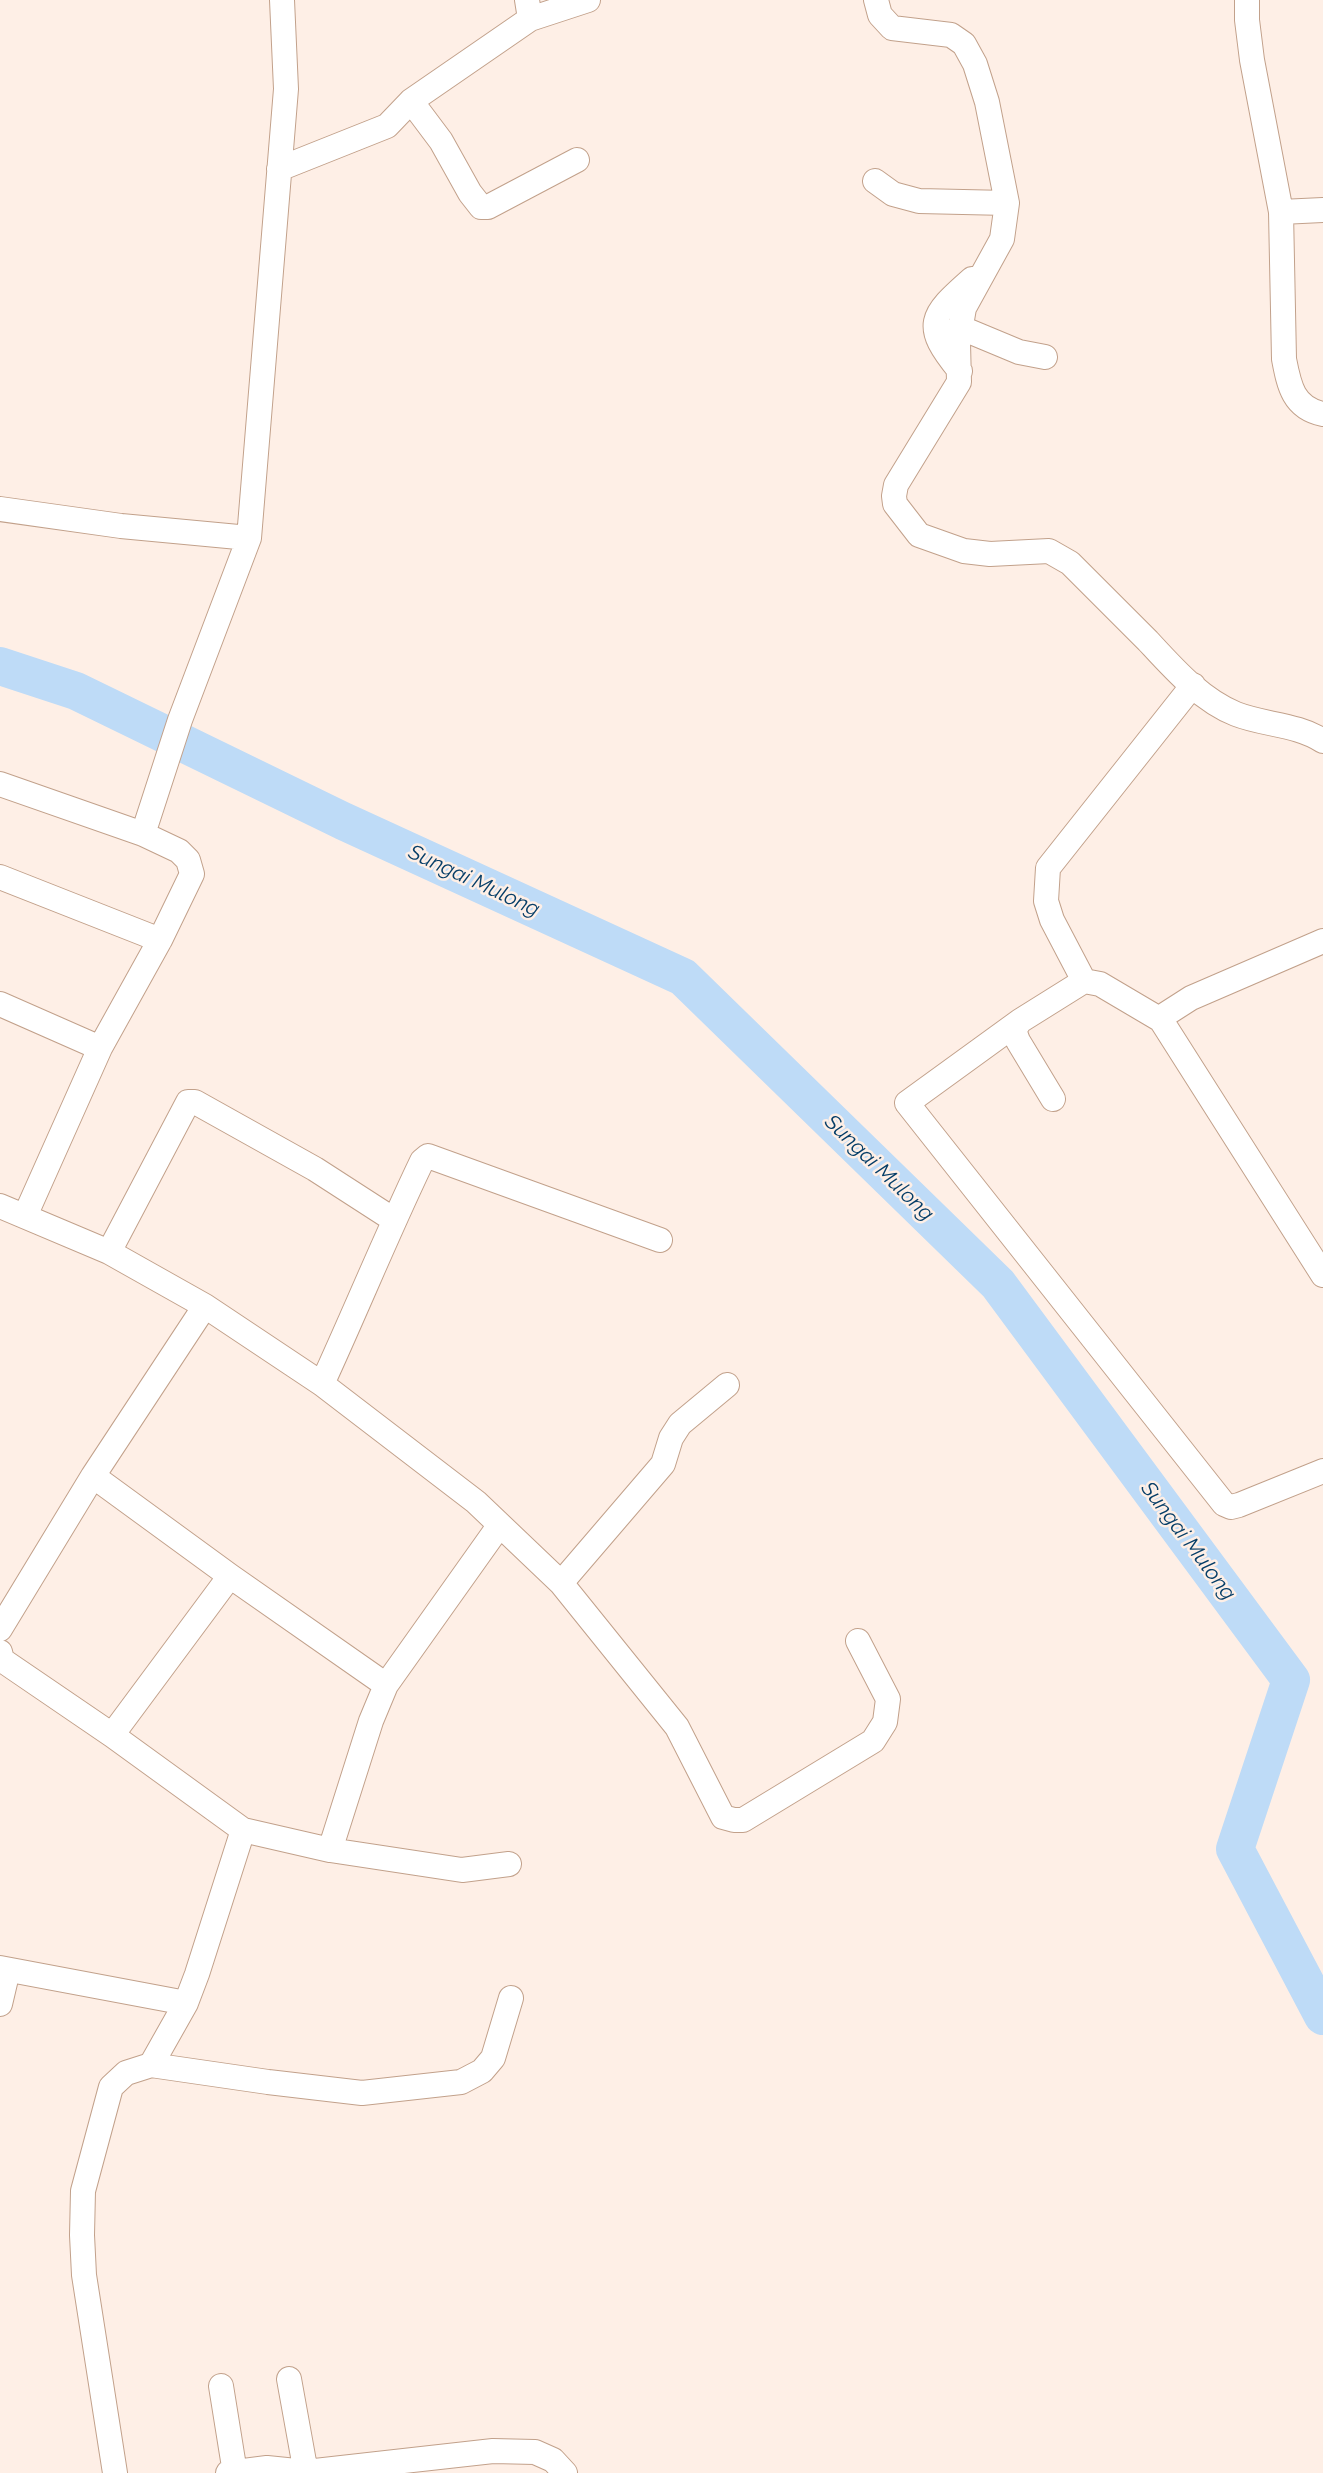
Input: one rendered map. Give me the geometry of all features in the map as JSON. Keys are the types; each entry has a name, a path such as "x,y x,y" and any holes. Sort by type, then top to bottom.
{"street":[{"path":"146,824 180,720 249,538 286,89 282,0"},
{"path":"279,169 387,126 411,101 529,9 588,0"},
{"path":"876,0 880,15 892,28 951,35 964,44 975,64 987,102 1007,203 1002,239 964,308 959,327 959,382 896,485 894,496 904,518 919,534 964,551 990,554 1049,550 1070,563 1208,698 1236,714 1272,722 1316,736 1323,741"},
{"path":"1247,0 1252,60 1281,212 1284,359 1288,380 1298,402 1309,410 1323,414"},
{"path":"411,101 441,141 470,193 481,207 488,207 577,160"},
{"path":"875,181 893,194 919,201 1007,203"},
{"path":"1281,212 1323,210"},
{"path":"960,371 939,345 934,331 935,318 957,293 983,272"},
{"path":"959,327 1019,352 1045,357"},
{"path":"0,509 121,526 249,538"},
{"path":"1084,981 1052,920 1046,901 1048,868 1193,685"},
{"path":"0,784 146,824 179,850 188,860 192,874 160,940 100,1048 25,1216"},
{"path":"0,876 160,940"},
{"path":"1161,1020 1166,1014 1191,998 1323,941"},
{"path":"1323,1275 1161,1020 1100,984 1084,981 1020,1021 907,1103 1224,1504 1231,1508 1323,1471"},
{"path":"0,1004 100,1048"},
{"path":"1020,1021 1014,1030 1017,1041 1053,1099"},
{"path":"109,1252 188,1102 195,1102 315,1169 394,1220"},
{"path":"322,1384 383,1250 394,1220 422,1161 428,1156 660,1240"},
{"path":"0,1206 109,1252 205,1306 322,1384 476,1502 561,1583 677,1727 723,1817 743,1820 873,1741 885,1722 888,1700 858,1641"},
{"path":"0,1629 93,1476 205,1306"},
{"path":"561,1583 660,1469 671,1438 680,1424 727,1385"},
{"path":"93,1476 230,1576 386,1685"},
{"path":"330,1850 371,1720 386,1685 499,1526"},
{"path":"112,1735 230,1576"},
{"path":"0,1652 2,1660 112,1735 243,1830 330,1850 462,1870 509,1864"},
{"path":"151,2065 186,2003 243,1830"},
{"path":"0,2004 4,1969 186,2003"},
{"path":"115,2473 84,2275 83,2191 111,2087 126,2073 151,2065 362,2093 461,2082 482,2071 493,2058 511,1998"},
{"path":"290,2379 306,2472"},
{"path":"220,2386 235,2473"},
{"path":"228,2473 267,2468 306,2472 493,2451 535,2452 553,2460 565,2473"}],"waterway":[{"name":"Sungai Mulong","path":"0,666 76,691 343,821 683,977 998,1284 1291,1680 1235,1849 1323,2016"}]}
